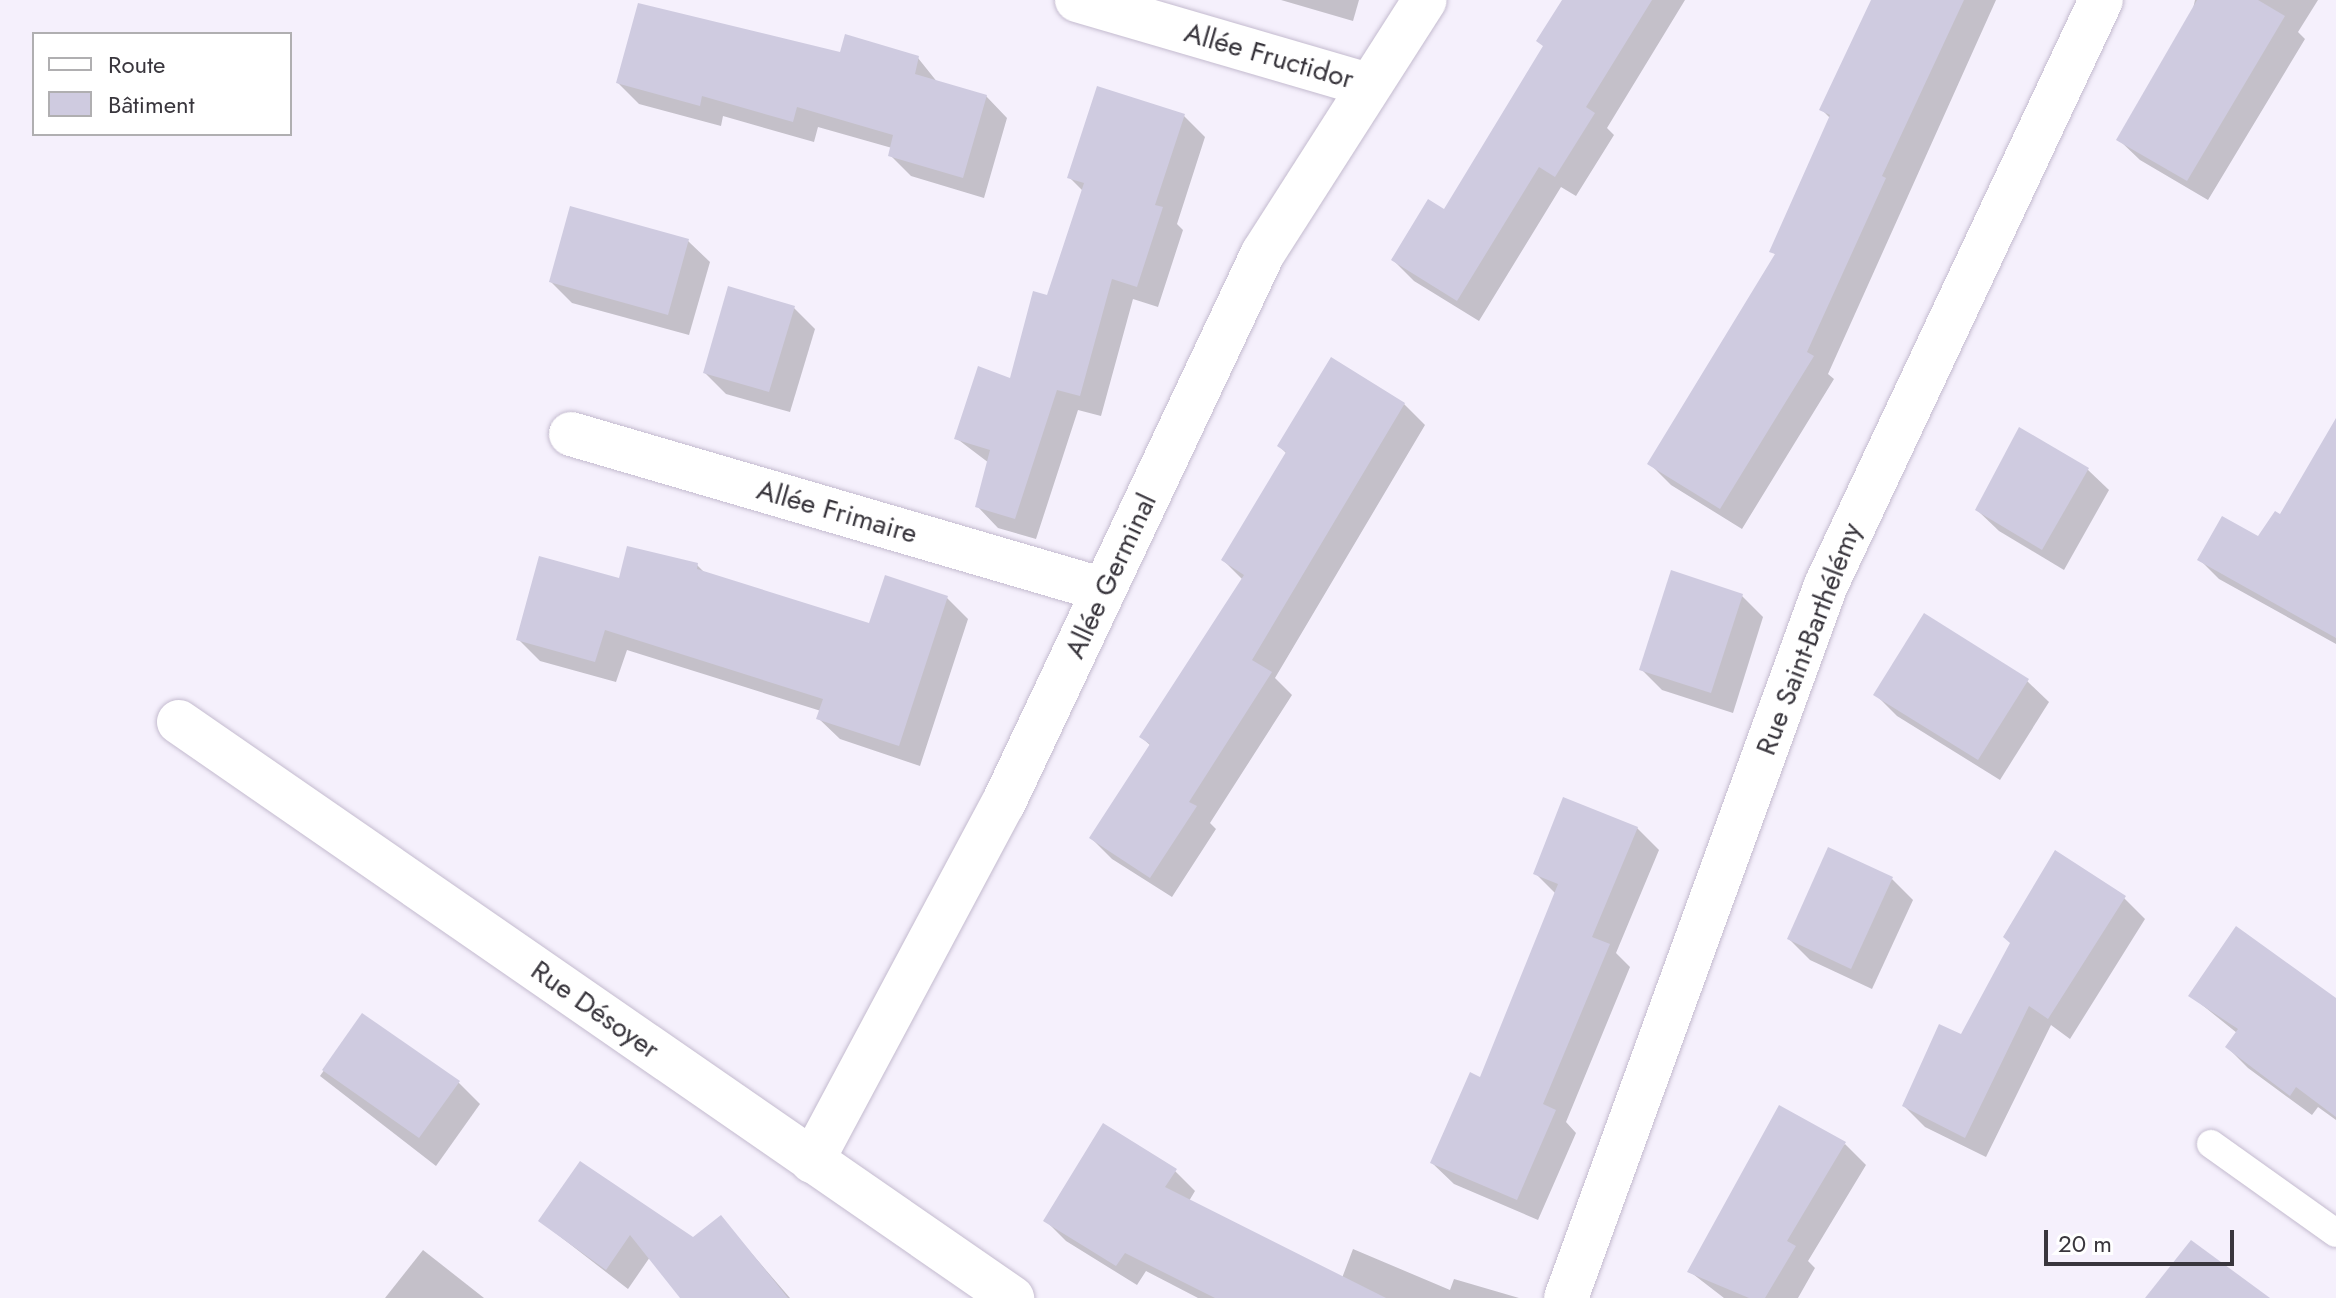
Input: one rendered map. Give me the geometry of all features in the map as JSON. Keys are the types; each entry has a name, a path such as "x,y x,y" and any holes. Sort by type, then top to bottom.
{"street":[{"name":"Allée Fructidor","path":"1077,0 1368,85"},
{"name":"Allée Germinal","path":"812,1161 1003,804 1263,253 1425,0"},
{"name":"Rue Saint-Barthélémy","path":"1566,1298 1826,585 2101,0"},
{"name":"Allée Frimaire","path":"571,434 1104,590"},
{"name":"Rue Désoyer","path":"179,722 1012,1298"}],"lane":[{"path":"2211,1144 2336,1233"}],"building":[{"path":"1562,0 1652,0 1586,107 1595,113 1555,177 1539,167 1457,301 1391,260 1428,199 1444,209 1543,46 1536,41"},
{"path":"1871,0 1964,0 1882,176 1886,178 1807,352 1814,356 1720,509 1647,464 1775,254 1769,252 1830,115 1819,110"},
{"path":"2197,0 2258,0 2285,16 2187,181 2116,140"},
{"path":"638,3 840,52 845,34 919,56 915,74 987,95 963,178 888,156 893,135 797,107 793,122 702,96 700,106 616,83"},
{"path":"1097,86 1185,114 1155,205 1163,207 1137,287 1112,279 1080,396 1057,390 1015,519 975,507 990,450 954,439 978,366 1010,378 1033,291 1047,295 1084,183 1067,178"},
{"path":"570,206 689,239 668,315 549,282"},
{"path":"728,286 795,306 769,392 703,373"},
{"path":"1331,357 1405,403 1252,660 1272,672 1189,802 1197,806 1150,878 1089,838 1150,744 1139,737 1244,575 1221,560 1286,452 1277,446"},
{"path":"2336,418 2336,638 2197,560 2222,516 2258,536 2275,511 2280,514"},
{"path":"2019,427 2089,468 2042,550 1975,510"},
{"path":"627,546 698,563 697,569 869,623 885,575 948,596 899,746 816,719 823,699 605,630 595,662 516,640 539,556 619,578"},
{"path":"1671,570 1743,594 1711,693 1639,670"},
{"path":"1924,613 2029,679 1978,760 1873,695"},
{"path":"1563,797 1638,827 1592,937 1610,944 1543,1104 1556,1110 1517,1200 1430,1163 1470,1072 1480,1077 1558,884 1533,874"},
{"path":"1828,847 1893,877 1851,969 1787,939"},
{"path":"2055,850 2126,896 2048,1019 2029,1006 1965,1138 1902,1106 1939,1024 1961,1034 2010,943 2003,937"},
{"path":"2236,926 2336,998 2336,1117 2296,1087 2290,1096 2225,1047 2238,1029 2188,996"},
{"path":"362,1013 460,1081 419,1138 322,1070"},
{"path":"1779,1105 1846,1142 1787,1241 1796,1246 1765,1298 1749,1298 1687,1272"},
{"path":"1103,1123 1177,1169 1165,1187 1386,1298 1215,1298 1125,1253 1116,1266 1043,1221"},
{"path":"580,1161 693,1237 721,1215 788,1298 680,1298 630,1235 606,1270 538,1221"},
{"path":"2191,1240 2270,1298 2145,1298"}]}
